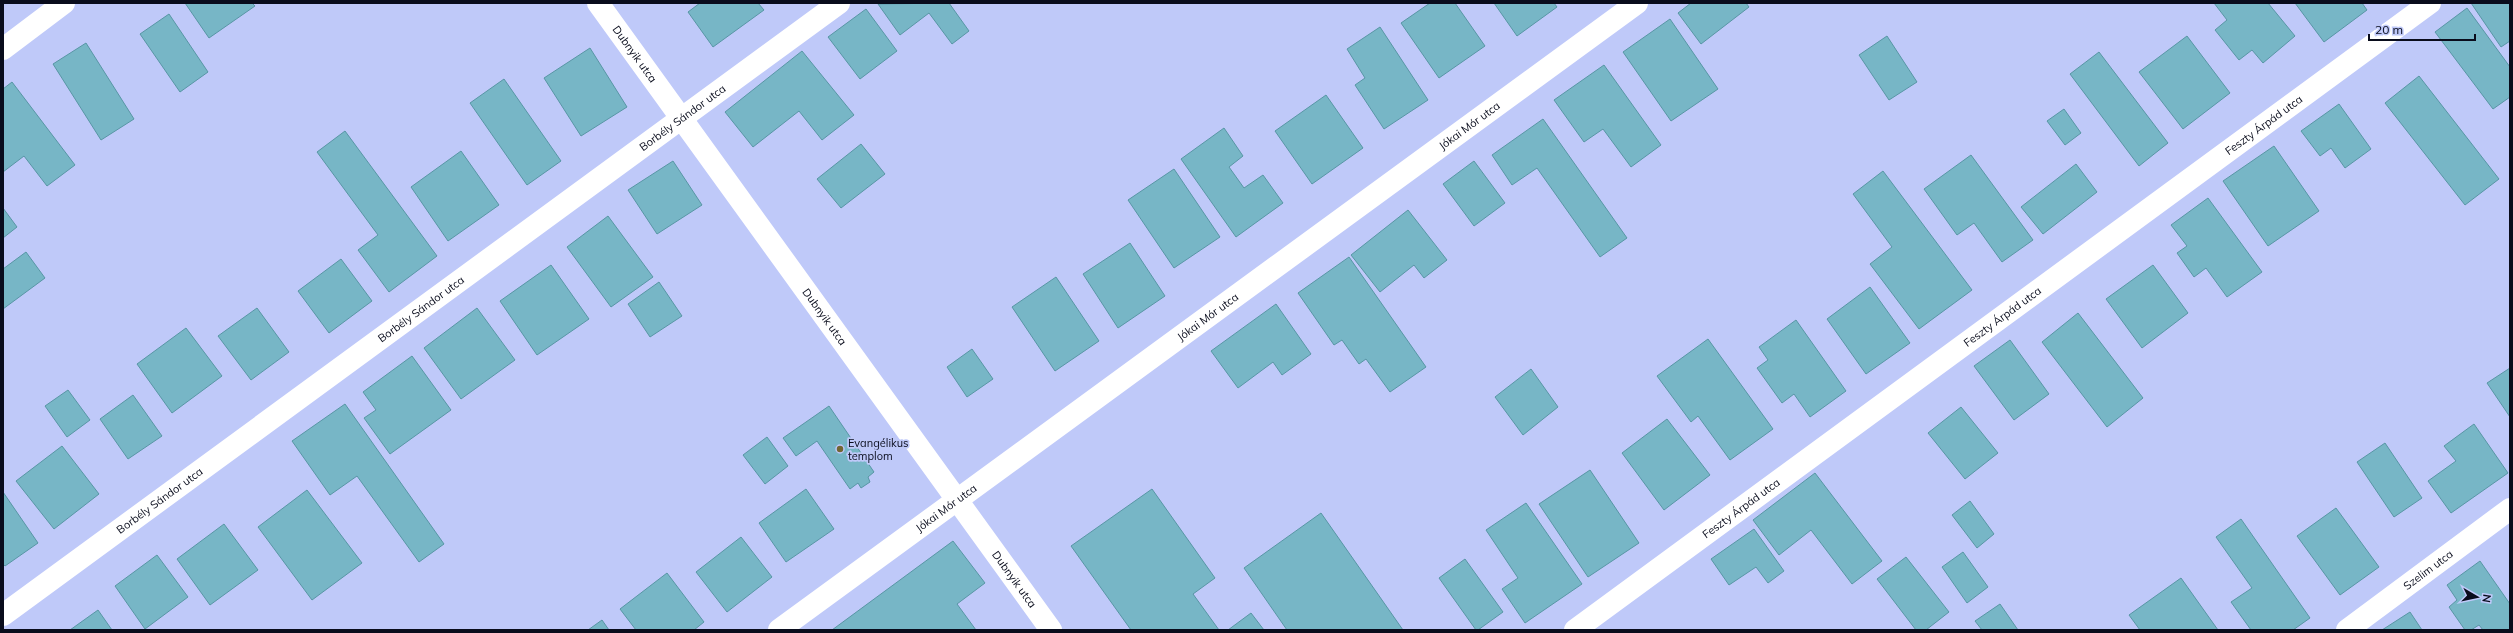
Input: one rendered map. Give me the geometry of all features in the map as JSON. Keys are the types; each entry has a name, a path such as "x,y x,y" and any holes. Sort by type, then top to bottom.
{"street":[{"path":"3,49 64,3"},
{"name":"Dubnyik utca","path":"598,3 1051,630"},
{"name":"Borbély Sándor utca","path":"3,615 839,3"},
{"name":"Jókai Mór utca","path":"779,630 1637,3"},
{"name":"Feszty Árpád utca","path":"1575,630 2430,3"},
{"name":"Szelim utca","path":"2347,630 2510,510"}],"building":[{"path":"185,3 252,3 255,6 209,38"},
{"path":"700,3 758,3 764,10 713,47 688,12"},
{"path":"949,3 969,31 952,44 929,13 900,35 878,4"},
{"path":"1430,3 1455,3 1485,46 1439,78 1401,23"},
{"path":"1494,3 1554,3 1557,7 1517,36"},
{"path":"1691,3 1746,3 1749,7 1701,44 1678,13"},
{"path":"2214,3 2268,3 2295,36 2263,63 2252,50 2239,60 2215,30 2227,20"},
{"path":"2295,3 2362,3 2367,10 2324,42"},
{"path":"2471,3 2510,3 2510,41 2501,47"},
{"path":"2467,8 2510,67 2510,97 2493,109 2435,32"},
{"path":"866,9 897,51 860,79 828,37"},
{"path":"169,14 208,72 180,92 140,34"},
{"path":"1670,19 1718,89 1671,121 1623,52"},
{"path":"1380,27 1428,100 1384,129 1355,85 1365,78 1347,49"},
{"path":"1887,36 1917,82 1889,100 1859,55"},
{"path":"2187,36 2230,93 2183,129 2139,72"},
{"path":"86,43 134,119 101,140 53,64"},
{"path":"590,48 627,107 581,136 544,78"},
{"path":"802,51 854,115 822,140 799,111 753,147 725,112"},
{"path":"2099,52 2168,143 2139,166 2070,74"},
{"path":"1604,65 1661,145 1631,167 1603,129 1584,142 1554,100"},
{"path":"2419,76 2499,179 2465,205 2385,103"},
{"path":"504,79 561,161 527,185 470,103"},
{"path":"12,82 75,165 47,186 24,156 3,172 3,89"},
{"path":"1326,95 1363,148 1312,184 1275,131"},
{"path":"2339,104 2371,149 2345,168 2331,148 2320,156 2301,131"},
{"path":"2064,109 2081,133 2065,145 2047,121"},
{"path":"1543,119 1627,238 1600,257 1537,168 1512,185 1492,155"},
{"path":"1224,128 1243,156 1229,167 1244,188 1263,175 1283,203 1236,237 1181,159"},
{"path":"345,131 437,256 389,292 358,250 378,235 317,152"},
{"path":"861,144 885,174 841,208 817,179"},
{"path":"2274,146 2319,211 2268,246 2223,181"},
{"path":"461,151 499,205 448,241 411,187"},
{"path":"1971,155 2033,240 2002,262 1974,223 1957,235 1924,189"},
{"path":"673,161 702,205 657,234 628,190"},
{"path":"1474,161 1505,203 1474,226 1443,184"},
{"path":"2076,164 2097,192 2043,234 2021,207"},
{"path":"1174,169 1220,237 1174,268 1128,200"},
{"path":"1883,171 1972,290 1919,329 1870,264 1892,247 1853,194"},
{"path":"2208,198 2262,272 2227,297 2206,268 2194,277 2177,253 2187,246 2171,225"},
{"path":"3,208 17,227 3,238"},
{"path":"1408,210 1447,260 1424,278 1414,265 1380,292 1351,255"},
{"path":"608,216 653,277 611,307 567,247"},
{"path":"1130,243 1165,296 1118,328 1083,274"},
{"path":"26,252 45,278 3,309 3,269"},
{"path":"1349,257 1426,367 1390,392 1366,359 1359,364 1342,340 1334,345 1298,293"},
{"path":"341,259 372,301 329,333 298,291"},
{"path":"551,265 589,319 537,355 500,301"},
{"path":"2153,265 2188,313 2142,348 2106,299"},
{"path":"1056,277 1099,341 1055,371 1012,307"},
{"path":"659,282 682,316 650,337 628,304"},
{"path":"1870,287 1910,343 1866,374 1827,319"},
{"path":"1276,304 1311,354 1282,375 1273,362 1238,388 1211,351"},
{"path":"257,308 289,352 251,380 218,336"},
{"path":"477,308 515,360 461,399 424,348"},
{"path":"2078,313 2143,398 2107,427 2042,342"},
{"path":"1796,320 1846,391 1810,417 1794,394 1782,403 1757,368 1768,360 1759,347"},
{"path":"186,328 222,376 172,413 137,364"},
{"path":"1708,339 1773,429 1730,460 1698,416 1691,422 1657,376"},
{"path":"2010,340 2049,394 2014,420 1974,366"},
{"path":"972,349 993,379 967,397 947,367"},
{"path":"412,356 451,410 390,454 364,418 376,410 363,392"},
{"path":"2510,368 2510,417 2487,383"},
{"path":"1531,369 1558,407 1523,435 1495,397"},
{"path":"68,390 90,420 67,437 45,406"},
{"path":"133,395 162,436 128,459 100,419"},
{"path":"345,404 444,544 419,562 357,476 330,495 292,441"},
{"name":"Evangélikus templom","path":"829,406 874,472 868,477 870,482 861,488 858,483 850,489 817,441 796,456 783,438"},
{"path":"1961,407 1998,453 1965,479 1928,433"},
{"path":"1667,419 1710,475 1664,510 1622,453"},
{"path":"2474,424 2508,473 2451,513 2428,481 2456,461 2444,446"},
{"path":"767,437 788,466 765,484 743,455"},
{"path":"2385,443 2422,498 2394,517 2357,462"},
{"path":"62,446 99,494 54,529 16,481"},
{"path":"1590,470 1639,543 1588,577 1539,504"},
{"path":"1815,473 1882,561 1852,584 1811,530 1779,555 1753,520"},
{"path":"806,489 834,529 786,562 759,523"},
{"path":"1152,489 1215,578 1193,594 1219,630 1131,630 1071,546"},
{"path":"307,490 362,563 312,600 258,527"},
{"path":"3,492 38,543 5,566 3,564"},
{"path":"1970,501 1994,534 1977,548 1952,515"},
{"path":"1526,503 1582,584 1525,623 1502,589 1518,578 1486,530"},
{"path":"2336,508 2379,567 2340,595 2297,536"},
{"path":"1321,513 1403,630 1287,630 1244,568"},
{"path":"2241,519 2310,618 2293,630 2251,630 2231,602 2252,588 2216,537"},
{"path":"224,524 258,570 210,605 177,559"},
{"path":"1754,529 1784,571 1768,583 1756,567 1729,585 1711,559"},
{"path":"741,537 772,577 727,612 696,572"},
{"path":"953,541 985,583 957,604 976,630 832,630"},
{"path":"1963,552 1988,587 1967,603 1942,567"},
{"path":"157,555 188,597 145,629 115,586"},
{"path":"1906,557 1949,612 1926,630 1916,630 1877,579"},
{"path":"1465,559 1503,612 1478,630 1476,630 1439,578"},
{"path":"2480,561 2510,604 2510,630 2483,630 2479,625 2471,630 2465,630 2449,607 2457,600 2447,585"},
{"path":"667,573 704,622 694,630 636,630 620,609"},
{"path":"2181,578 2218,630 2140,630 2129,615"},
{"path":"2000,604 2018,630 1982,630 1975,621"},
{"path":"98,610 112,630 70,630"},
{"path":"2410,612 2422,630 2382,630"},
{"path":"1251,613 1264,630 1228,630"},
{"path":"602,620 609,630 588,630"}],"place":[{"name":"Evangélikus templom","path":"840,449"}]}
